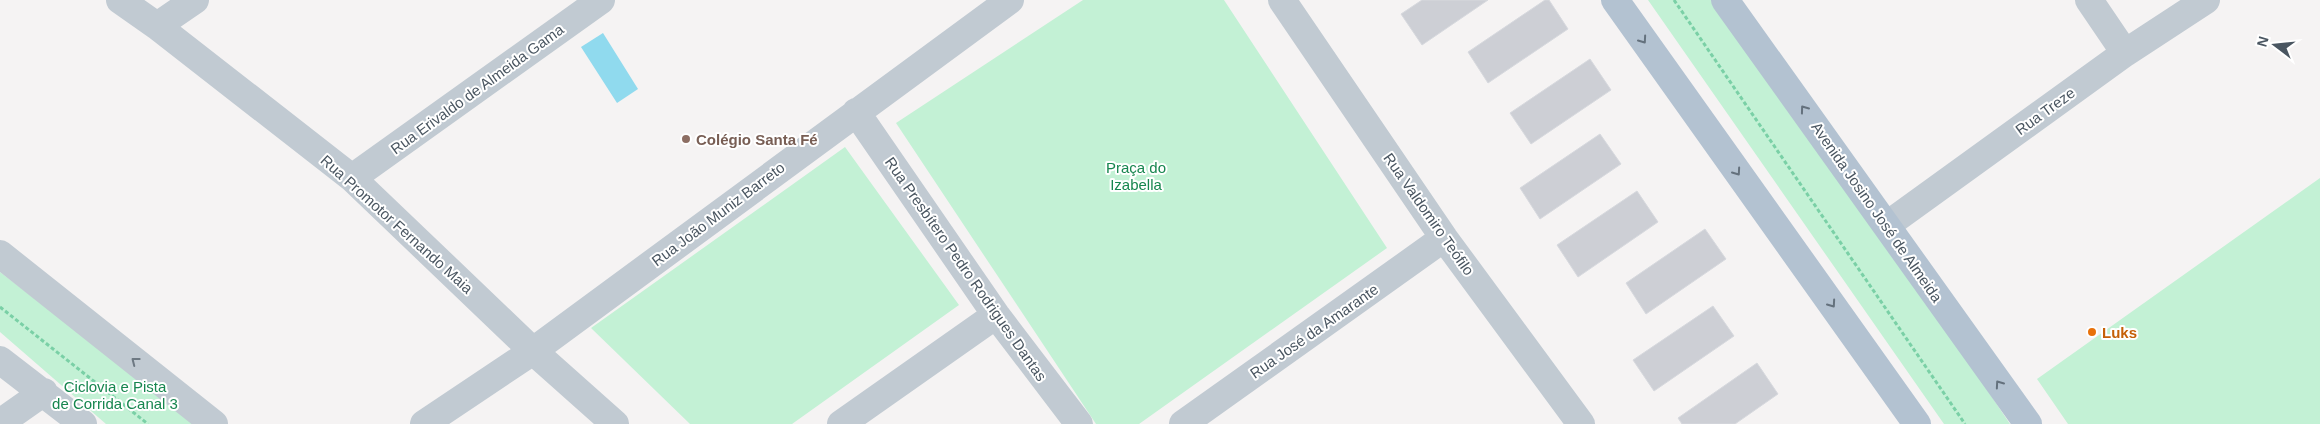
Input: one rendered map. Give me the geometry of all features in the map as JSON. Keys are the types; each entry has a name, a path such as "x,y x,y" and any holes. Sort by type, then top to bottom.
{"main road":[{"path":"1615,0 1917,424"},
{"name":"Avenida Josino José de Almeida","path":"1726,0 2028,424"}],"street":[{"name":"Rua Promotor Fernando Maia","path":"120,0 157,26 352,178 533,351 615,424"},
{"path":"157,26 195,0"},
{"name":"Rua Erivaldo de Almeida Gama","path":"352,178 602,0"},
{"name":"Rua João Muniz Barreto","path":"424,424 533,351 1010,0"},
{"name":"Rua Valdomiro Teófilo","path":"1282,0 1444,238 1579,423"},
{"path":"2089,0 2125,53"},
{"name":"Rua Treze","path":"1887,225 2125,53 2206,0"},
{"name":"Rua Presbítero Pedro Rodrigues Dantas","path":"856,112 996,314 1079,424"},
{"name":"Rua José da Amarante","path":"1183,424 1444,238"},
{"path":"0,254 214,424"},
{"path":"841,424 996,314"},
{"path":"0,360 44,392 83,424"},
{"path":"0,423 44,392"}],"path":[{"path":"1674,0 1965,424"},
{"path":"0,307 148,424"}],"green space":[{"name":"Praça do Izabella","path":"1083,0 1224,0 1387,248 1139,424 1096,424 896,123"},
{"path":"1648,0 1712,0 1945,327 2010,424 1944,424"},
{"path":"845,147 959,305 792,424 690,424 591,328"},
{"path":"2320,178 2320,424 2068,424 2037,379"},
{"name":"Ciclovia e Pista de Corrida Canal 3","path":"0,272 198,424 106,424 0,332"}],"water":[{"path":"603,33 638,89 617,103 581,47"}],"building":[{"path":"1422,0 1488,0 1422,45 1401,14"},
{"path":"1545,0 1549,0 1568,29 1488,83 1468,52"},
{"path":"1590,59 1611,90 1531,144 1510,113"},
{"path":"1600,134 1621,164 1540,219 1520,188"},
{"path":"1637,191 1658,222 1578,277 1557,245"},
{"path":"1705,229 1726,259 1646,314 1626,283"},
{"path":"1713,306 1734,336 1654,391 1633,360"},
{"path":"1757,363 1778,394 1735,424 1682,424 1678,418"}],"place":[{"name":"Colégio Santa Fé","path":"686,139"},
{"name":"Luks","path":"2092,332"}]}
